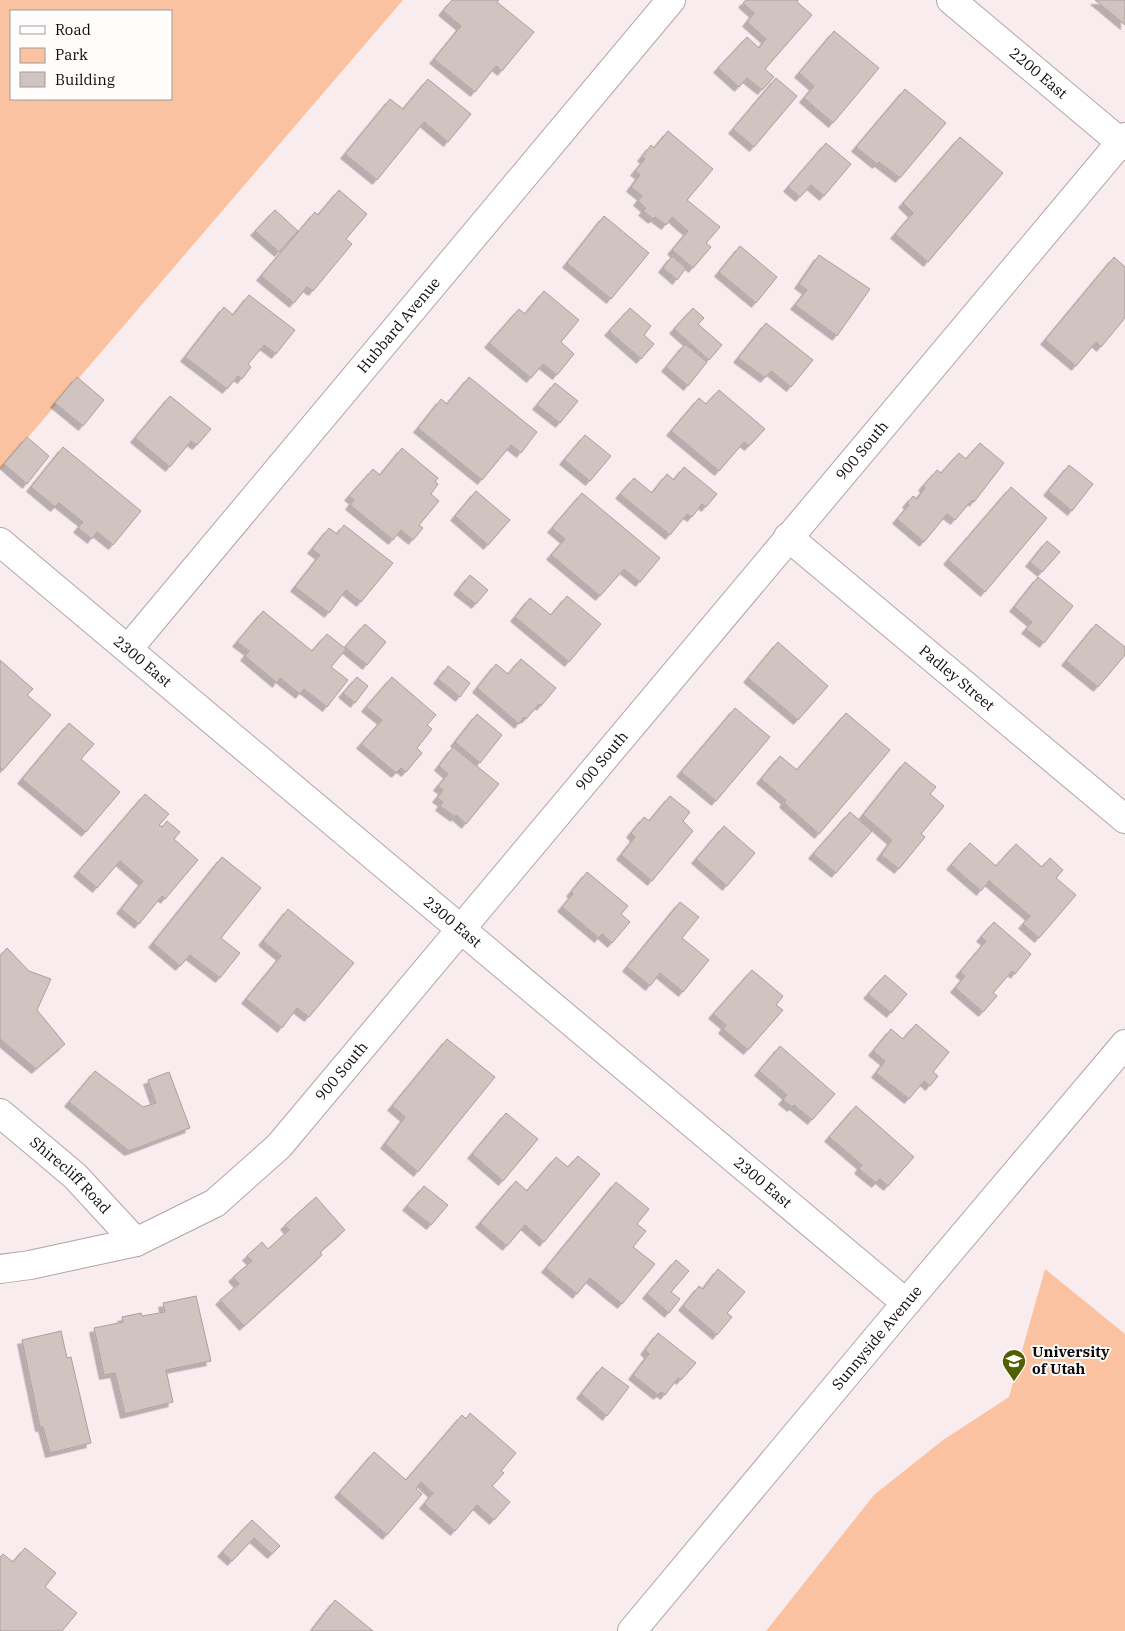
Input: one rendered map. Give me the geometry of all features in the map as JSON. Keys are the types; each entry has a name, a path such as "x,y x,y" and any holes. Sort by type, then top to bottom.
{"street":[{"name":"Hubbard Avenue","path":"128,649 671,0"},
{"name":"2200 East","path":"951,0 1124,142"},
{"name":"900 South","path":"0,1269 30,1265 136,1242 216,1202 279,1146 788,537 1124,142"},
{"name":"Padley Street","path":"788,537 1125,819"},
{"name":"2300 East","path":"0,542 906,1303"},
{"name":"Sunnyside Avenue","path":"632,1631 1125,1044"},
{"name":"Shirecliff Road","path":"0,1112 75,1176 136,1242"}],"green space":[{"path":"0,0 403,0 0,470"},
{"name":"University of Utah","path":"1045,1269 1125,1334 1125,1631 766,1631 874,1495 943,1440 1009,1397"}],"building":[{"path":"452,0 499,0 497,2 534,32 502,71 496,66 475,92 434,59 461,26 443,11"},
{"path":"746,0 798,0 797,2 812,15 765,69 774,77 762,90 747,78 739,87 718,68 747,37 759,48 766,39 747,22 754,13 743,3"},
{"path":"1095,0 1125,0 1125,25"},
{"path":"834,31 879,68 833,123 804,98 814,86 799,73"},
{"path":"776,78 797,96 754,147 733,129"},
{"path":"428,79 471,114 448,142 424,122 377,180 345,154 390,99 403,109"},
{"path":"905,89 946,123 900,178 879,162 877,164 856,147"},
{"path":"668,131 713,169 687,200 720,227 706,243 711,247 693,268 672,250 688,231 672,217 666,225 655,217 653,219 643,211 646,208 638,201 642,196 631,187 640,175 635,171 645,159 642,157 651,145 654,148"},
{"path":"960,137 1003,173 928,262 895,234 913,213 903,203"},
{"path":"826,143 851,164 824,196 811,185 800,197 788,187"},
{"path":"339,190 367,214 346,239 352,244 313,291 307,287 294,303 261,276 315,212 318,215"},
{"path":"275,210 298,231 279,252 255,231"},
{"path":"604,216 649,253 611,299 567,263"},
{"path":"740,246 777,277 756,303 719,272"},
{"path":"819,255 870,289 837,336 795,305 807,290 799,284"},
{"path":"672,256 686,268 677,280 663,268"},
{"path":"1114,257 1125,267 1125,318 1101,347 1096,342 1076,366 1045,340"},
{"path":"544,291 579,320 561,342 574,354 557,375 543,364 531,378 489,343 519,309 525,314"},
{"path":"249,295 295,330 276,354 264,345 248,364 251,367 242,379 238,376 227,389 185,357 224,307 233,315"},
{"path":"630,308 651,326 644,335 654,344 641,359 609,331"},
{"path":"693,308 704,318 698,324 722,345 709,360 674,329"},
{"path":"766,323 813,360 791,387 771,371 765,378 738,358"},
{"path":"685,344 707,362 688,386 666,367"},
{"path":"77,377 104,400 83,426 55,403"},
{"path":"469,377 537,432 521,453 511,445 482,480 418,428 441,399 447,404"},
{"path":"555,383 578,401 560,423 537,405"},
{"path":"719,390 765,429 749,446 744,442 719,471 671,431 699,398 706,404"},
{"path":"170,396 211,429 197,445 191,441 170,467 135,438"},
{"path":"585,435 611,456 590,481 564,460"},
{"path":"27,437 49,456 27,484 4,464"},
{"path":"980,443 1004,463 974,502 972,500 955,520 947,514 924,542 897,519 909,505 907,503 913,496 917,499 925,488 923,486 937,470 941,473 959,453 966,459"},
{"path":"63,447 141,511 113,545 97,532 92,539 78,528 83,522 59,503 55,507 31,487"},
{"path":"402,448 438,478 435,482 438,484 431,494 439,501 419,525 423,528 413,540 401,530 393,540 350,505 354,500 349,496 373,469 380,475"},
{"path":"1069,465 1093,484 1072,511 1048,491"},
{"path":"684,467 717,494 706,507 702,504 692,517 687,514 670,535 620,494 634,478 652,493 667,474 674,480"},
{"path":"1011,487 1047,518 985,592 948,560"},
{"path":"476,491 510,520 488,545 455,516"},
{"path":"582,493 660,558 640,582 624,569 600,596 551,555 565,539 552,528"},
{"path":"344,525 393,563 361,602 346,590 329,613 295,587 320,555 312,549 329,528 337,534"},
{"path":"1047,541 1060,552 1042,572 1030,562"},
{"path":"470,575 488,590 476,604 458,590"},
{"path":"1038,577 1073,606 1044,643 1026,629 1032,622 1014,607"},
{"path":"567,596 601,624 569,662 515,617 530,598 551,615"},
{"path":"263,611 312,651 327,634 346,649 331,667 348,680 327,707 304,689 300,694 280,678 277,683 245,656 249,651 237,642"},
{"path":"365,624 386,642 367,665 345,647"},
{"path":"1096,624 1125,647 1125,655 1098,687 1066,661"},
{"path":"778,642 828,686 798,720 748,678"},
{"path":"521,659 556,688 541,706 539,704 519,724 477,688 496,664 508,674"},
{"path":"0,660 33,689 27,695 51,715 3,770 0,767"},
{"path":"448,666 470,683 460,697 438,679"},
{"path":"357,677 368,686 355,703 343,693"},
{"path":"392,677 436,715 427,725 432,729 417,748 422,753 406,772 401,768 396,773 361,744 382,720 366,707"},
{"path":"735,708 770,737 716,801 681,772"},
{"path":"846,713 890,750 819,834 784,803 786,800 761,779 780,756 797,770"},
{"path":"477,714 502,735 480,763 455,742"},
{"path":"69,723 94,744 81,759 120,792 86,832 22,779"},
{"path":"453,747 499,784 466,824 456,815 455,817 440,806 443,802 437,798 443,790 438,786 448,774 439,766"},
{"path":"905,762 936,787 930,794 944,806 921,834 925,837 899,869 881,855 892,840 863,815"},
{"path":"145,794 169,814 159,825 162,827 167,821 180,832 174,839 198,860 165,899 162,896 139,924 121,909 143,881 120,861 97,888 78,872"},
{"path":"670,796 690,812 683,821 693,831 652,881 621,855 635,837 631,833 644,817 649,821"},
{"path":"850,812 872,831 836,873 813,854"},
{"path":"724,826 755,853 727,886 696,859"},
{"path":"970,843 996,866 1016,844 1042,867 1050,858 1063,870 1056,878 1076,895 1039,938 1023,924 1030,916 989,881 981,891 951,865"},
{"path":"222,857 261,888 221,938 240,953 220,978 190,955 180,966 153,943"},
{"path":"587,872 628,906 621,914 630,922 612,943 602,934 599,938 562,907"},
{"path":"680,902 699,917 682,938 709,960 683,992 660,973 650,986 627,967"},
{"path":"288,909 354,963 309,1017 297,1008 282,1028 246,999 281,956 263,941"},
{"path":"994,922 1031,954 1015,974 1012,971 993,993 997,996 983,1012 955,988 965,976 960,972 986,941 981,937"},
{"path":"7,948 29,971 51,979 37,1010 65,1044 36,1069 0,1039 0,956"},
{"path":"752,970 783,996 776,1005 783,1010 748,1050 723,1029 726,1025 713,1014"},
{"path":"885,975 907,994 891,1013 868,994"},
{"path":"916,1024 949,1052 933,1072 938,1076 930,1086 924,1081 909,1099 876,1073 885,1061 873,1051 891,1029 903,1039"},
{"path":"447,1039 495,1077 418,1172 385,1144 405,1117 392,1106"},
{"path":"780,1046 835,1094 812,1120 794,1105 792,1107 783,1100 787,1095 759,1071"},
{"path":"95,1071 143,1107 156,1103 148,1080 169,1072 190,1128 129,1151 69,1102"},
{"path":"856,1106 914,1157 888,1186 880,1179 876,1183 859,1169 862,1165 829,1137"},
{"path":"506,1113 538,1139 503,1181 472,1154"},
{"path":"578,1156 600,1174 544,1242 525,1225 507,1246 480,1223 516,1181 527,1191 556,1157 568,1167"},
{"path":"616,1182 649,1209 637,1224 646,1231 633,1247 655,1264 622,1304 590,1278 577,1294 546,1268"},
{"path":"424,1186 448,1205 431,1225 407,1206"},
{"path":"316,1197 345,1230 320,1252 322,1255 244,1326 220,1300 239,1284 233,1277 252,1261 247,1256 262,1242 268,1249 289,1230 285,1225"},
{"path":"676,1260 689,1271 671,1292 680,1299 669,1313 647,1294"},
{"path":"718,1269 745,1292 727,1313 732,1317 717,1335 683,1306 699,1286 703,1289"},
{"path":"196,1296 211,1361 166,1370 173,1402 125,1414 115,1373 104,1375 94,1328 123,1322 122,1317 141,1313 142,1316 165,1312 163,1303"},
{"path":"61,1331 67,1358 71,1357 91,1443 50,1453 43,1427 40,1427 22,1340"},
{"path":"658,1333 696,1363 681,1380 678,1378 665,1395 661,1392 658,1395 633,1375 649,1354 645,1350"},
{"path":"602,1367 629,1387 607,1416 581,1394"},
{"path":"470,1413 516,1453 501,1471 504,1473 492,1486 510,1502 494,1520 477,1505 455,1531 424,1504 433,1493 421,1482 416,1489 422,1494 387,1535 339,1493 374,1452 406,1480 462,1415 466,1419"},
{"path":"252,1520 280,1546 272,1554 254,1538 232,1561 222,1552"},
{"path":"25,1548 56,1573 45,1587 77,1613 62,1631 0,1631 0,1557 3,1554 13,1562"},
{"path":"335,1600 373,1631 311,1631"}],"place":[{"name":"University of Utah","path":"1014,1382"}]}
